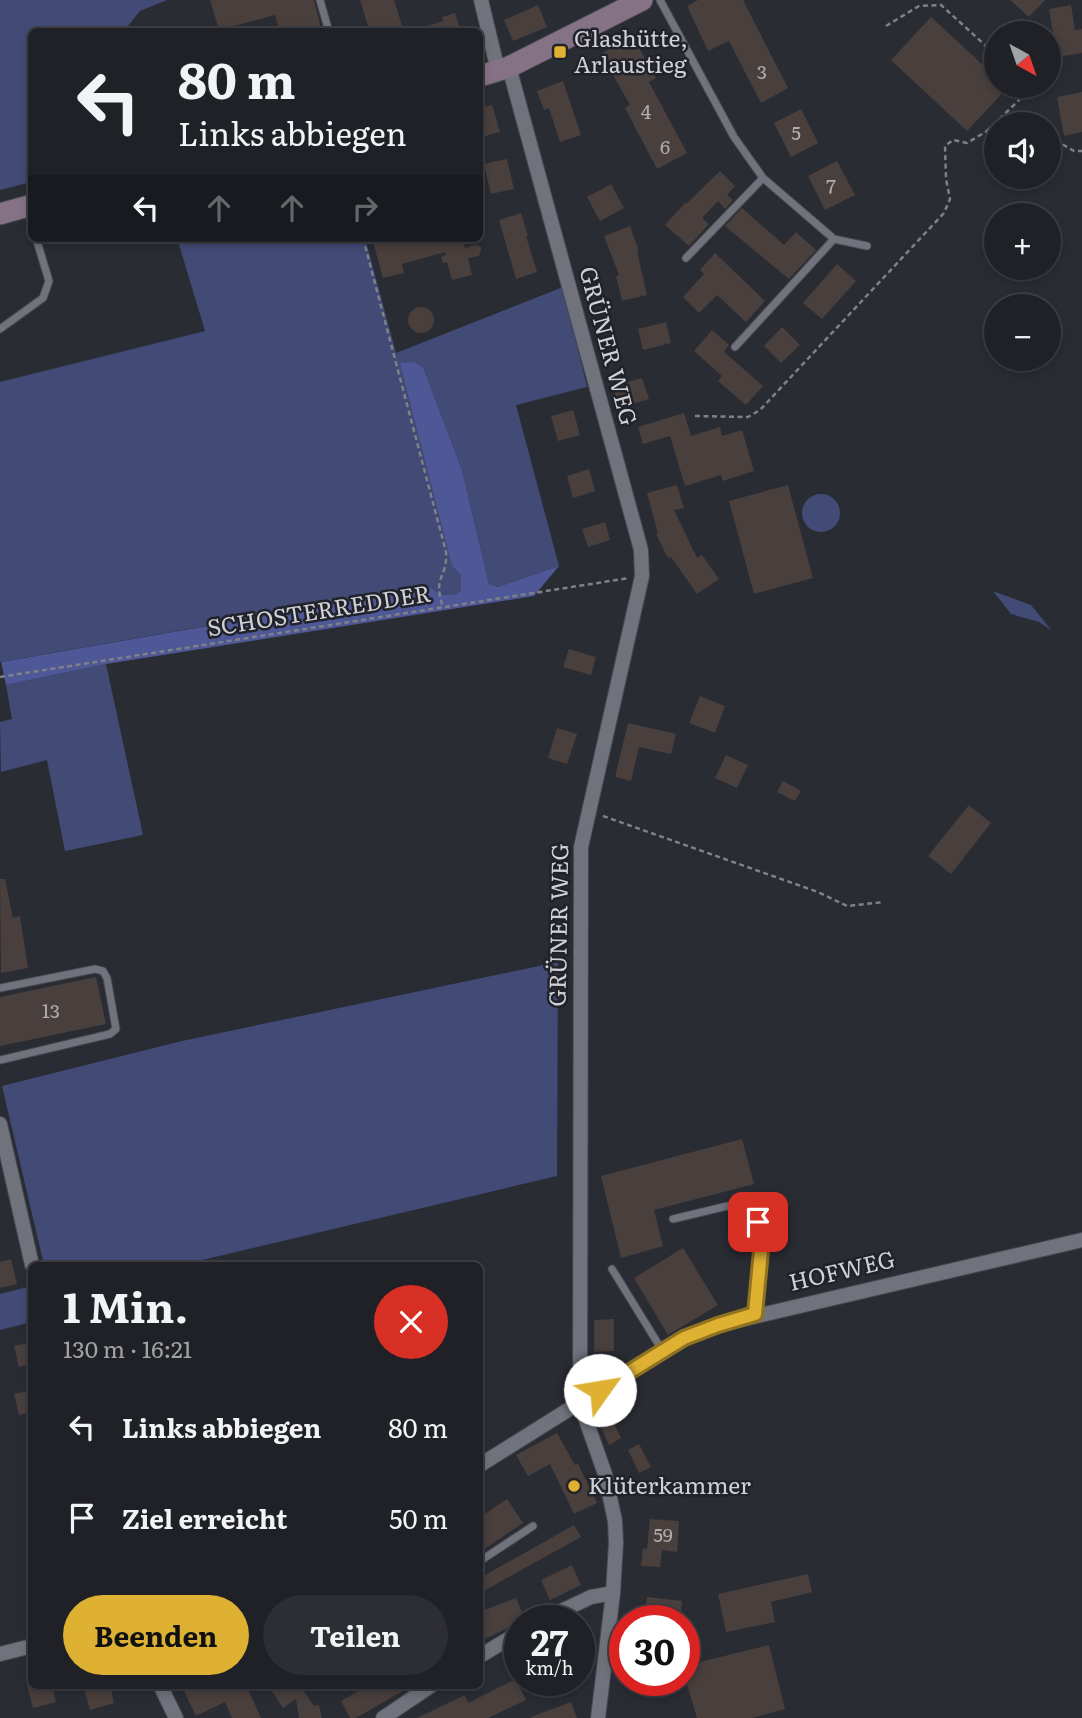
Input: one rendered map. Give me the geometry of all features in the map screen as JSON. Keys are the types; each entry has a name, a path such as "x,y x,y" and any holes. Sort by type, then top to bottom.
{"street":[{"name":"GRÜNER WEG","path":"481,0 495,71 640,550 642,576 581,847 580,1403 605,1474 612,1503 616,1543 613,1593 598,1718"},
{"path":"495,71 642,0"},
{"path":"0,214 28,212"},
{"path":"0,1124 31,1262"},
{"name":"HOFWEG","path":"483,1463 684,1338 718,1325 755,1314 1082,1240"},
{"path":"574,1605 591,1597 613,1593"},
{"path":"483,1654 504,1644"},
{"path":"0,1654 28,1647"},
{"path":"162,1689 176,1718"},
{"path":"383,1718 426,1689"}],"lane":[{"path":"320,0 328,28"},
{"path":"660,0 734,137 763,178 834,239 867,246"},
{"path":"686,258 763,178"},
{"path":"735,347 834,239"},
{"path":"0,329 43,298 49,281 37,242"},
{"path":"0,988 95,969 103,971 107,978 116,1029 110,1034 0,1060"},
{"path":"673,1219 727,1206 743,1210 758,1222 762,1240 755,1314"},
{"path":"612,1269 662,1351"},
{"path":"483,1559 533,1526"}],"path":[{"path":"886,26 919,6 941,5 984,44"},
{"path":"1007,112 1019,98"},
{"path":"695,416 748,417 760,410 944,213 950,199 945,146 953,140 968,143 984,133"},
{"path":"1061,144 1074,151 1082,151"},
{"path":"364,242 446,552 447,561 438,587 443,607"},
{"name":"SCHOSTERREDDER","path":"0,677 642,576"},
{"path":"589,811 818,892 848,906 884,902"}],"shaded area":[{"path":"0,0 167,0 140,11 126,28 28,28 28,183 0,190"},
{"path":"178,242 366,242 396,353 563,287 587,387 516,405 559,566 498,587 489,584 462,470 423,367 414,362 461,575 461,590 457,594 441,595 430,587 0,662 0,382 205,331"},
{"path":"414,362 423,367 462,470 489,584 498,587 559,566 534,596 106,664 6,685 1,662 430,587 441,595 457,594 461,590 461,575 452,565 400,363"},
{"path":"821,494 834,500 840,513 834,526 821,532 808,526 802,513 808,500"},
{"path":"993,591 1031,605 1052,631 1039,622 1011,614"},
{"path":"106,664 143,835 65,851 47,760 1,772 0,722 12,719 6,685"},
{"path":"558,962 557,1176 194,1262 43,1262 2,1086 182,1041"},
{"path":"28,1287 28,1323 0,1330 0,1294"}],"building":[{"path":"210,0 314,0 321,28 279,28 275,15 218,28"},
{"path":"360,0 394,0 403,28 369,28"},
{"path":"698,0 743,0 788,88 761,103 729,41 708,51 687,6"},
{"path":"1010,0 1045,0 1029,17"},
{"path":"538,5 547,27 513,41 504,20"},
{"path":"1071,5 1075,30 1082,29 1082,53 1061,56 1061,21 1051,21 1049,9"},
{"path":"455,13 460,28 421,28 443,21 442,17"},
{"path":"931,17 984,66 984,98 998,98 967,131 891,60"},
{"path":"632,36 656,78 649,82 687,153 657,169 625,108 630,105 601,54"},
{"path":"563,81 581,135 560,142 549,108 544,110 537,91"},
{"path":"1082,92 1082,132 1064,136 1057,98"},
{"path":"492,105 500,132 483,137 483,107"},
{"path":"801,109 818,143 791,157 774,123"},
{"path":"507,159 514,189 491,194 484,164"},
{"path":"837,161 855,195 825,210 808,176"},
{"path":"720,171 735,186 727,195 733,200 725,209 718,201 702,218 709,224 689,246 665,225"},
{"path":"611,184 624,208 600,221 587,197"},
{"path":"742,208 784,245 796,232 816,250 789,279 725,226"},
{"path":"521,213 537,272 516,279 499,220"},
{"path":"630,226 639,251 647,295 622,301 616,276 619,275 604,236"},
{"path":"373,242 463,242 465,248 475,245 481,247 479,256 468,258 472,275 452,280 447,262 443,263 441,257 446,255 445,252 402,264 404,273 383,278"},
{"path":"715,253 765,301 746,322 717,295 699,313 683,297 704,274 700,270"},
{"path":"837,264 856,281 822,319 803,303"},
{"path":"421,307 430,311 434,320 430,329 421,333 412,329 408,320 412,311"},
{"path":"666,322 671,343 643,350 638,329"},
{"path":"782,327 800,345 781,363 764,346"},
{"path":"712,330 729,345 724,352 763,386 746,405 718,381 722,376 694,351"},
{"path":"642,378 649,399 619,408 613,386"},
{"path":"573,410 580,435 558,441 551,416"},
{"path":"684,413 691,436 720,427 722,436 742,430 754,471 723,481 721,475 685,486 670,436 643,444 638,427"},
{"path":"589,469 595,491 573,498 567,476"},
{"path":"677,485 684,508 674,510 697,558 702,555 719,579 697,594 671,557 668,558 656,534 658,533 647,493"},
{"path":"788,485 813,578 754,594 729,501"},
{"path":"605,522 610,540 588,547 582,529"},
{"path":"569,649 596,657 591,675 563,667"},
{"path":"700,696 725,706 715,733 689,723"},
{"path":"628,723 676,734 671,754 639,747 631,781 615,777"},
{"path":"557,728 577,734 567,764 548,758"},
{"path":"726,755 748,765 737,788 715,778"},
{"path":"783,781 801,791 795,801 777,792"},
{"path":"969,805 991,823 951,874 928,856"},
{"path":"0,879 5,879 13,918 20,916 28,968 1,973"},
{"path":"96,977 106,1024 0,1046 0,997"},
{"path":"742,1139 754,1184 654,1210 663,1246 621,1258 601,1176"},
{"path":"683,1248 718,1305 668,1335 634,1278"},
{"path":"11,1259 17,1284 0,1288 0,1262"},
{"path":"614,1319 614,1351 594,1352 594,1320"},
{"path":"28,1343 28,1364 19,1367 14,1346"},
{"path":"28,1391 28,1413 19,1415 14,1394"},
{"path":"617,1398 623,1412 611,1418 621,1438 609,1445 593,1410"},
{"path":"557,1433 575,1465 578,1464 597,1503 574,1514 550,1464 528,1476 516,1455"},
{"path":"639,1444 651,1467 639,1473 628,1450"},
{"path":"507,1499 523,1523 483,1550 483,1515"},
{"path":"650,1519 679,1521 677,1552 662,1550 660,1567 641,1566 643,1548 647,1549"},
{"path":"574,1525 581,1537 483,1591 483,1576"},
{"path":"572,1565 581,1585 550,1600 541,1580"},
{"path":"808,1574 812,1592 771,1602 775,1622 726,1632 718,1594"},
{"path":"647,1597 682,1601 682,1605 646,1605"},
{"path":"516,1598 519,1605 504,1605 504,1630 483,1640 483,1611"},
{"path":"769,1645 785,1709 752,1718 697,1718 690,1696 700,1696 700,1662"},
{"path":"504,1685 504,1696 524,1696 526,1700 488,1718 417,1718 465,1695 468,1703"},
{"path":"28,1689 53,1689 56,1702 33,1708"},
{"path":"84,1689 111,1689 114,1703 90,1710"},
{"path":"248,1689 261,1718 232,1718 225,1702 196,1716 184,1691"},
{"path":"271,1689 303,1689 314,1706 319,1705 322,1718 299,1718 296,1699 283,1708"},
{"path":"362,1689 406,1689 356,1718 350,1718 341,1701"},
{"path":"571,1702 577,1718 531,1718 531,1717"}],"place":[{"name":"Glashütte, Arlaustieg","path":"560,52"},
{"name":"Klüterkammer","path":"574,1486"}],"route":[{"path":"600,1390 684,1338 755,1314 762,1240 758,1222"}]}
